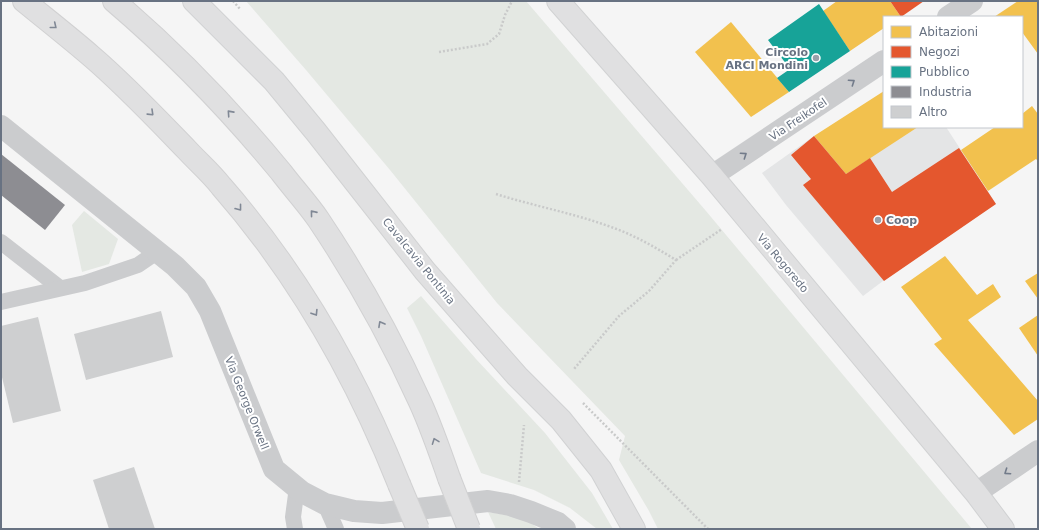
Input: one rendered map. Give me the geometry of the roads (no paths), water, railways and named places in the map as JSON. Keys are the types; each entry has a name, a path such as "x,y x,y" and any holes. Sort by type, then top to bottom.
{"main road":[{"path":"24,1 92,57 159,121 221,186 277,256 317,317 353,382 381,438 418,529"},
{"path":"114,1 150,31 210,90 260,147 317,218 355,276 388,337 420,402 469,529"},
{"name":"Cavalcavia Pontinia","path":"194,1 274,81 321,138 425,271 517,376 561,420 601,470 634,529"},
{"name":"Via Rogoredo","path":"558,1 712,176 976,493 1003,529"}],"street":[{"path":"950,16 972,1"},
{"name":"Via Freikofel","path":"712,176 883,62"},
{"name":"Via George Orwell","path":"1,126 175,266 196,287 206,305 274,469 302,492 325,504 354,511 382,513 488,501 510,505 531,512 558,523 565,529"},
{"path":"976,493 1038,451"}],"lane":[{"path":"1,242 60,288"},
{"path":"1,302 85,283 138,265 157,252"},
{"path":"296,529 294,516 297,487"},
{"path":"325,504 336,529"}],"place":[{"name":"Circolo ARCI Mondini","path":"816,58"},
{"name":"Coop","path":"878,220"}]}
